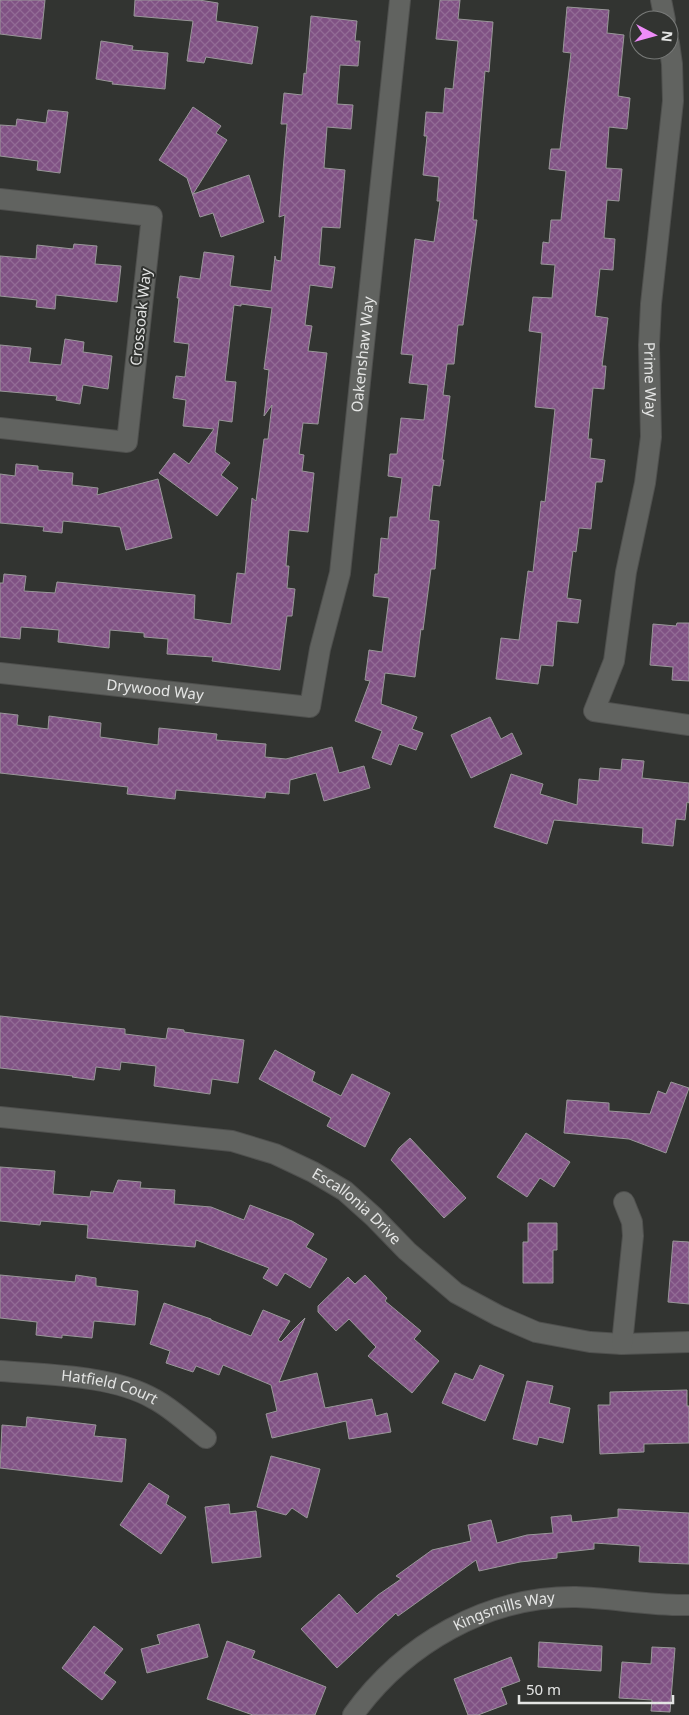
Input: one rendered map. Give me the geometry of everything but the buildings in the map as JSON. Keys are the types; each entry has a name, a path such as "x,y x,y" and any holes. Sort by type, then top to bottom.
{"street":[{"name":"Oakenshaw Way","path":"310,707 320,649 340,573 394,1"},
{"name":"Prime Way","path":"671,60 673,101 651,304 649,345 651,436 645,483 626,572 614,661 594,711 689,725"},
{"name":"Crossoak Way","path":"0,200 152,216 127,442 0,428"},
{"name":"Drywood Way","path":"0,674 310,707"},
{"name":"Escallonia Drive","path":"0,1117 232,1141 275,1154 313,1172 345,1191 374,1216 407,1251 456,1293 499,1316 536,1332 590,1342 622,1344 689,1342"},
{"path":"622,1344 633,1236 632,1222 624,1202"},
{"name":"Hatfield Court","path":"0,1371 97,1380 128,1386 155,1399 206,1438"},
{"name":"Kingsmills Way","path":"353,1715 384,1678 406,1658 455,1626 482,1614 539,1598 576,1597 670,1606 689,1605"}]}
